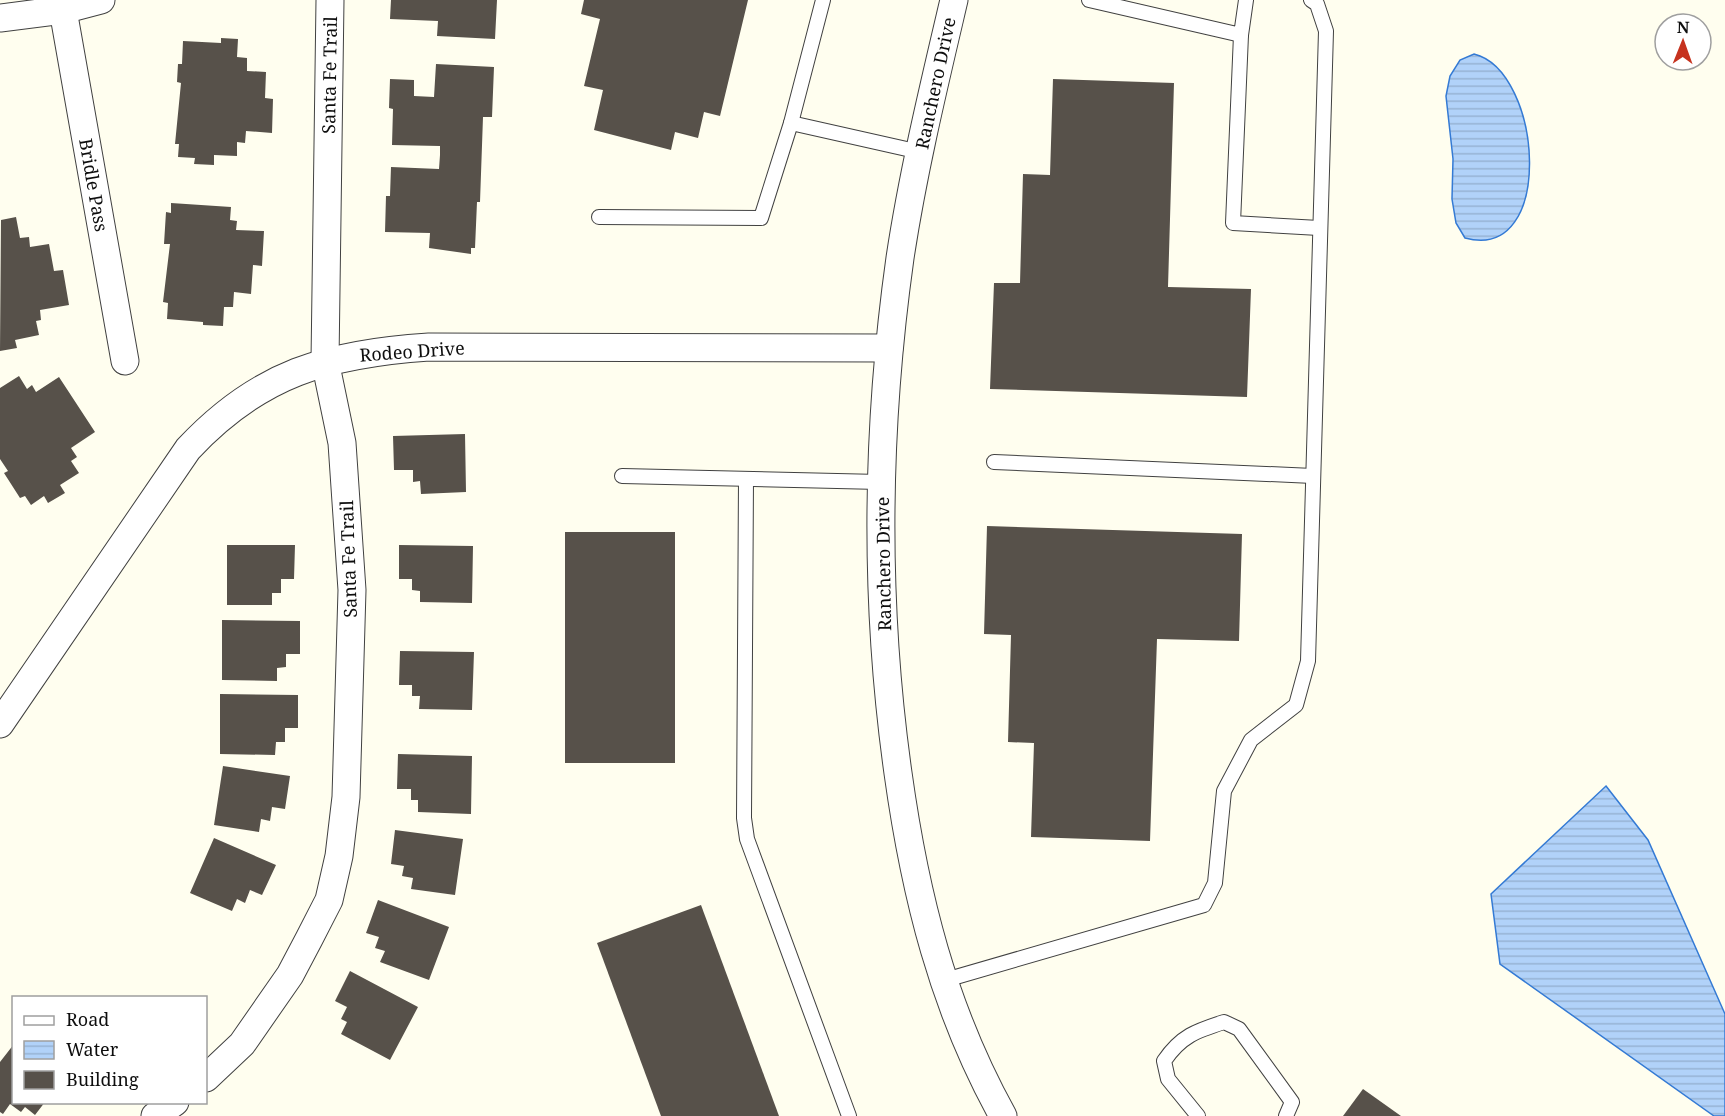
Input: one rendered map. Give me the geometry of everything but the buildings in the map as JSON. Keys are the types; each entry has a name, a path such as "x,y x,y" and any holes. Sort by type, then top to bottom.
{"street":[{"path":"0,18 63,10 100,0"},
{"name":"Santa Fe Trail","path":"207,1077 242,1044 290,975 328,900 339,856 346,797 352,590 342,443 325,361 330,0"},
{"name":"Ranchero Drive","path":"954,0 920,152 901,256 889,348 880,482 882,595 888,703 907,839 923,916 942,981 989,1091 1003,1116"},
{"name":"Bridle Pass","path":"63,10 125,361"},
{"name":"Rodeo Drive","path":"0,724 188,449 216,420 270,384 325,361 371,351 429,347 889,348"},
{"path":"155,1116 172,1104"}],"lane":[{"path":"599,217 761,218 792,123 823,0"},
{"path":"1089,0 1241,35"},
{"path":"1246,0 1241,35 1233,223 1319,228"},
{"path":"942,981 1204,905 1215,883 1224,791 1251,740 1296,705 1308,662 1326,31 1317,4 1311,0"},
{"path":"792,123 920,152"},
{"path":"994,462 1313,476"},
{"path":"622,476 880,482"},
{"path":"746,479 744,818 747,839 849,1116"},
{"path":"1198,1116 1168,1079 1164,1061 1176,1043 1200,1030 1224,1022 1239,1029 1292,1102 1287,1116"}],"water":[{"path":"1474,54 1497,68 1514,93 1525,126 1530,162 1526,195 1514,222 1494,238 1465,238 1456,223 1452,199 1453,159 1446,96 1450,76 1460,60"},
{"path":"1606,786 1648,840 1725,1014 1725,1116 1714,1116 1500,964 1491,894"}]}
